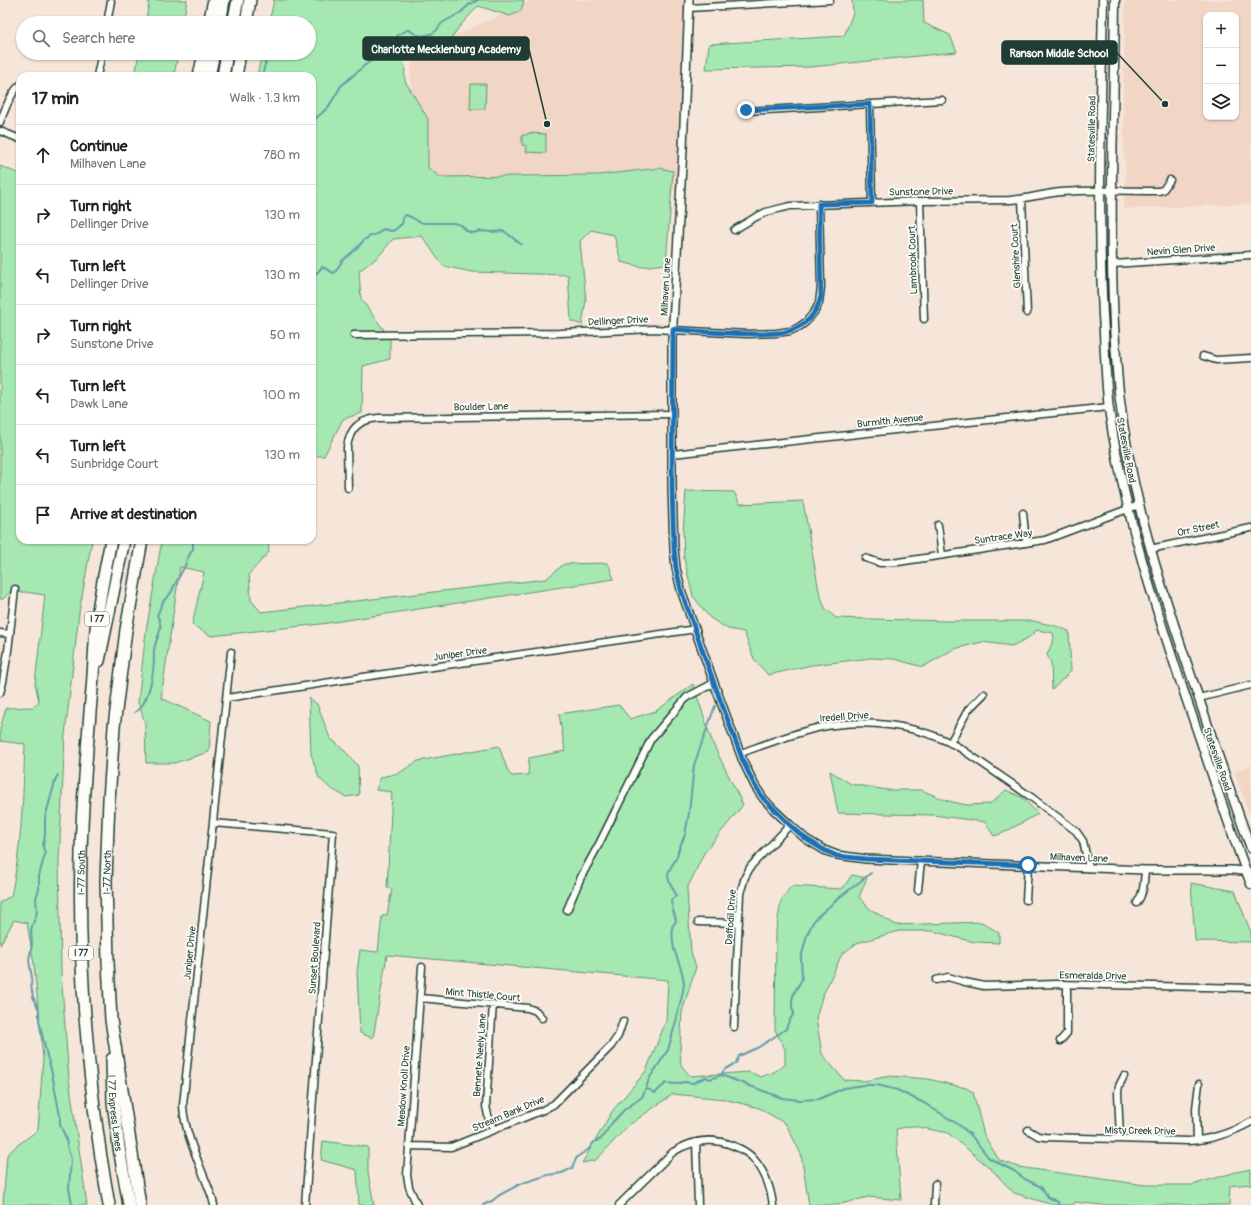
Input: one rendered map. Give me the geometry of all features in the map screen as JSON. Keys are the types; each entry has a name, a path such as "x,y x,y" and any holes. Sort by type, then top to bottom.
{"highway":[{"path":"211,16 214,0"},
{"path":"221,16 224,0"},
{"path":"235,16 238,0"},
{"path":"247,16 250,0"},
{"path":"200,72 202,60"},
{"path":"211,72 213,60"},
{"path":"224,72 226,60"},
{"path":"237,72 239,60"},
{"name":"I-77 South","path":"109,1205 100,1152 85,1022 80,908 84,773 92,699 97,620 110,544"},
{"name":"I 77","path":"92,699 123,544"},
{"name":"I-77 North","path":"140,1205 111,1020 106,901 110,781 114,726 130,604 141,544"},
{"name":"I 77 Express Lanes","path":"111,1020 112,1102 118,1148 129,1205"}],"main road":[{"name":"Statesville Road","path":"1103,0 1100,265 1109,407 1129,509 1149,585 1162,627 1249,872 1251,884"},
{"name":"Statesville Road","path":"1115,0 1112,264 1120,393 1128,452 1150,549 1176,634 1251,848"}],"street":[{"name":"Milhaven Lane","path":"688,0 683,149 673,329 672,454 674,548 676,568 681,590 714,683 750,776 763,798 806,839 837,856 866,859 1089,868 1145,870 1233,870 1249,872"},
{"path":"688,8 830,0"},
{"path":"108,16 111,1"},
{"path":"98,72 100,60"},
{"path":"0,122 16,89"},
{"path":"746,110 942,100"},
{"path":"870,104 872,203"},
{"path":"0,131 16,137"},
{"name":"Sunstone Drive","path":"734,230 754,218 777,209 790,206 1022,199 1053,193 1158,191 1163,190 1170,180"},
{"name":"Glenshire Court","path":"1022,199 1027,312"},
{"name":"Lambrook Court","path":"920,201 924,319"},
{"name":"Dellinger Drive","path":"354,335 560,333 654,328 730,333 778,333 790,331 806,322 816,311 821,296 819,204"},
{"name":"Nevin Glen Drive","path":"1112,264 1251,255"},
{"path":"1203,356 1216,360 1251,358"},
{"name":"Burmith Avenue","path":"672,454 1109,407"},
{"name":"Boulder Lane","path":"348,488 348,441 353,429 364,421 370,419 672,414"},
{"name":"Suntrace Way","path":"865,558 880,563 898,562 1026,543 1052,538 1140,506"},
{"path":"1023,513 1026,543"},
{"path":"938,525 942,555"},
{"name":"Orr Street","path":"1150,549 1251,528"},
{"path":"0,693 10,634 15,589"},
{"name":"Juniper Drive","path":"227,698 696,629"},
{"path":"0,633 10,634"},
{"name":"Juniper Drive","path":"214,1205 187,1130 183,1105 231,652"},
{"path":"567,910 581,877 652,739 687,697 714,683"},
{"path":"1199,698 1251,685"},
{"path":"950,743 968,710 984,694"},
{"name":"Iredell Drive","path":"741,753 816,728 854,723 897,726 931,735 950,743 1031,797 1076,831 1083,841 1089,868"},
{"name":"Sunset Boulevard","path":"213,823 334,833 305,1205"},
{"name":"Daffodil Drive","path":"734,1027 740,894 742,885 748,871 756,860 790,825"},
{"path":"918,890 921,861"},
{"path":"1026,900 1028,865"},
{"path":"1137,903 1143,891 1145,870"},
{"path":"698,922 739,923"},
{"name":"Meadow Knoll Drive","path":"417,1205 413,1198 407,1175 422,967"},
{"name":"Esmeralda Drive","path":"936,980 948,977 984,986 1067,984 1251,988"},
{"path":"1060,1041 1067,1033 1067,984"},
{"name":"Mint Thistle Court","path":"420,998 528,1008 536,1011 542,1018"},
{"name":"Bennete Neely Lane","path":"493,1004 486,1106 489,1120 494,1130"},
{"name":"Stream Bank Drive","path":"409,1146 451,1147 543,1110 554,1104 611,1046 618,1036 623,1021"},
{"path":"1120,1139 1118,1092 1124,1076"},
{"path":"1197,1140 1196,1108 1199,1084"},
{"name":"Misty Creek Drive","path":"1028,1130 1038,1136 1045,1137 1197,1140 1234,1131 1251,1122"},
{"path":"619,1205 673,1152 682,1146 708,1140 725,1142 742,1149 752,1157 766,1177 773,1205"},
{"path":"696,1142 698,1205"},
{"path":"934,1205 935,1184"}],"shaded area":[{"path":"533,0 688,0 681,191 410,195 411,56"},
{"path":"1125,0 1251,0 1251,204 1123,209 1126,173 1124,153 1123,90"},
{"path":"1251,765 1251,819 1234,772"}],"green space":[{"path":"147,0 187,0 184,16 146,16 149,4"},
{"path":"274,0 524,0 521,11 510,16 478,6 459,27 448,43 404,44 405,81 428,119 428,168 440,177 599,175 659,168 673,171 666,264 641,267 621,262 614,235 591,230 580,241 586,300 582,325 571,321 568,275 472,272 443,266 422,236 393,239 378,257 359,271 361,299 390,338 390,359 363,366 362,413 343,419 324,456 316,456 316,72 258,72 260,60 316,60 316,16 271,16"},
{"path":"852,0 923,0 924,23 950,35 957,52 811,67 706,69 709,44 844,36 853,13"},
{"path":"138,60 177,60 175,72 136,72"},
{"path":"471,84 486,84 485,109 470,109"},
{"path":"528,133 546,134 546,153 526,152 527,146 522,145 522,135 527,135"},
{"path":"0,166 16,172 16,544 91,544 79,613 65,735 59,861 61,972 69,1079 87,1205 3,1205 7,1155 15,1147 38,1130 43,1058 34,964 27,923 14,920 0,945 0,902 11,896 18,858 24,782 25,744 0,741 0,729 6,708 33,707 39,702 35,683 45,595 25,592 9,593 3,599 0,599"},
{"path":"686,491 734,492 740,504 803,501 819,591 825,608 836,618 947,621 1033,621 1056,626 1069,631 1071,671 1052,690 1051,663 1047,655 1054,638 1053,633 1037,630 1028,638 1012,646 982,642 954,649 923,667 894,659 871,658 812,665 768,675 754,659 744,632 728,629 710,618 693,596 684,559 683,532"},
{"path":"161,544 268,544 269,552 249,574 251,600 261,612 546,579 564,564 608,563 614,579 321,624 211,636 192,625 204,572 180,567 161,698 211,721 209,752 174,763 146,763 145,723 138,702 146,631"},
{"path":"693,684 713,744 743,805 704,853 687,889 691,952 696,967 682,1012 680,1050 681,1065 690,1076 749,1072 761,1077 774,1072 785,1065 785,1049 775,1030 776,931 781,901 791,886 842,889 852,875 867,878 859,897 870,909 896,925 982,922 999,933 999,943 974,942 932,931 899,931 857,943 842,954 822,997 816,1018 822,1054 844,1080 864,1081 890,1076 928,1079 966,1088 973,1092 984,1135 999,1160 1018,1167 1145,1185 1192,1185 1251,1169 1251,1184 1230,1186 1229,1205 1102,1205 1074,1202 1074,1205 1053,1205 1014,1193 991,1169 948,1133 913,1126 896,1129 901,1200 868,1197 837,1205 809,1205 801,1154 786,1124 759,1108 724,1099 673,1094 629,1125 596,1160 582,1163 613,1110 646,1071 666,1021 668,980 387,955 373,1038 360,1033 357,972 360,950 378,952 382,916 387,915 392,889 387,888 392,792 376,790 381,777 399,773 418,761 499,746 511,776 528,775 529,758 565,751 559,714 619,705 630,719 656,711"},
{"path":"309,698 317,704 330,738 343,749 358,766 359,795 346,797 330,788 319,778 311,754"},
{"path":"830,771 851,784 887,790 921,790 948,801 967,805 990,804 1006,790 1023,798 1038,814 1003,833 994,836 985,822 933,815 838,813"},
{"path":"1191,883 1235,891 1251,933 1251,942 1195,941"},
{"path":"323,1141 368,1147 368,1172 374,1205 359,1205 357,1170 321,1160"}],"waterway":[{"path":"316,118 329,106 341,86 365,65 377,57 389,52 398,35 407,30 421,36 431,34 436,31 442,23 460,13 470,4 478,0"},
{"path":"263,72 266,60"},
{"path":"316,273 322,267 334,273 342,261 363,241 370,236 377,234 383,229 392,231 395,230 402,224 405,215 424,223 454,223 461,225 467,231 472,233 481,231 504,231 522,245"},
{"path":"135,712 144,702 152,679 154,652 160,629 157,615 164,600 171,592 185,566 193,549 193,544"},
{"path":"483,1205 520,1184 548,1175 562,1173 572,1168 577,1157 589,1149 594,1142 601,1139 612,1123 624,1110 642,1097 649,1079 668,1050 684,983 673,943 672,927 676,921 671,900 676,896 669,881 668,875 677,857 685,835 694,765 715,706"},
{"path":"58,775 45,818 45,835 43,846 45,854 39,876 39,889 36,898 37,912 31,930 32,944 29,960 33,997 39,1010 39,1021 51,1069 60,1116 60,1125 66,1138 71,1159 69,1188 72,1205"},
{"path":"646,1088 655,1093 666,1083 693,1083 706,1077 710,1079 721,1075 724,1070 736,1063 739,1056 759,1047 786,1029 794,1013 792,1008 792,1000 794,993 802,979 801,958 807,935 812,924 815,919 840,897 871,873"},
{"path":"721,1075 782,1098 800,1100 819,1099 844,1088 863,1085 877,1085 897,1090 924,1103 959,1125 970,1134 989,1158 1041,1187 1048,1197 1058,1202 1059,1205"}],"place":[{"name":"Ranson Middle School","path":"1165,104"},
{"name":"Charlotte Mecklenburg Academy","path":"547,124"}],"route":[{"path":"746,110 870,104 872,203 819,204 821,296 816,311 809,320 799,327 790,331 778,333 747,334 673,329 672,488 676,568 681,590 743,761 755,786 773,809 806,839 828,853 849,858 1028,865"}]}
